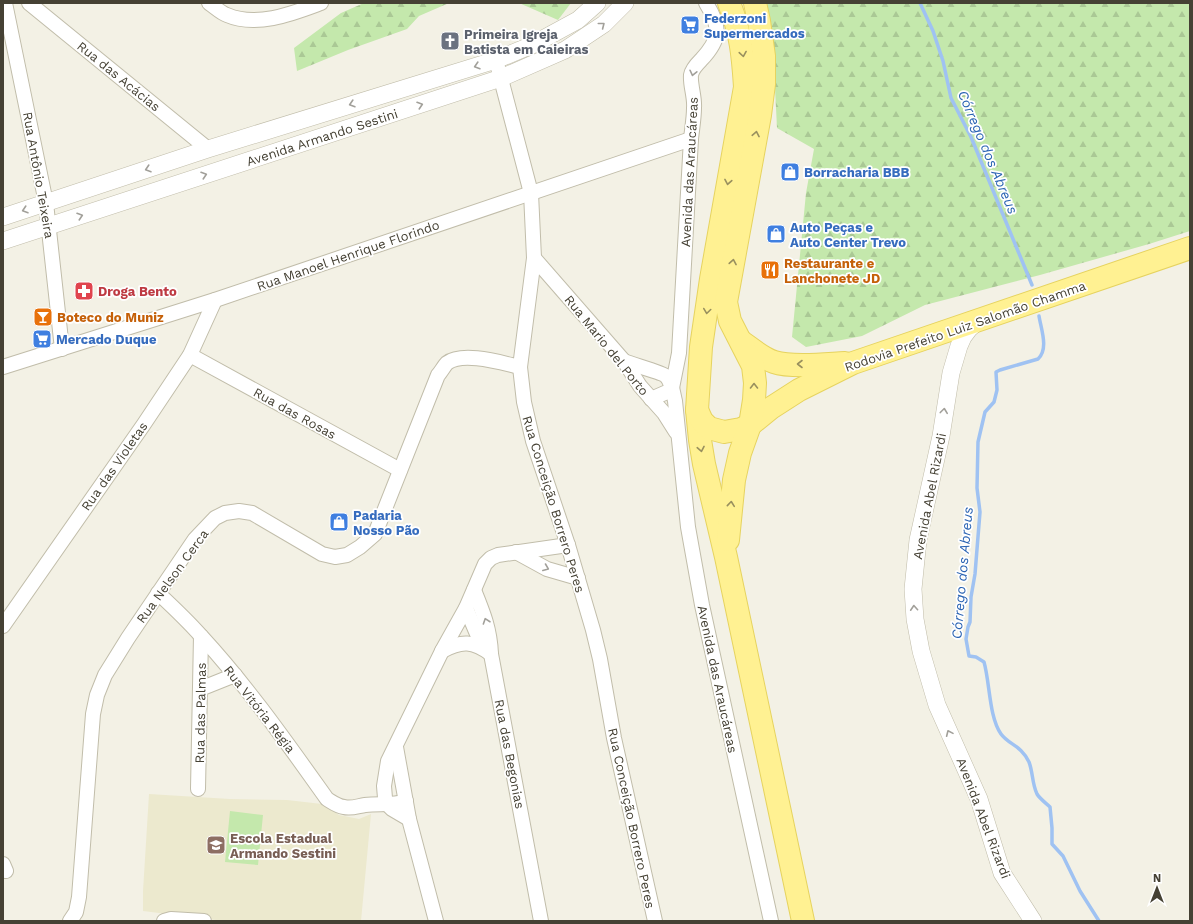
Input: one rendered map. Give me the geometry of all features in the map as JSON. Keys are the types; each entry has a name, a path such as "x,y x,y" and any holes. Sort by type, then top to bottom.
{"main road":[{"path":"729,3 737,24 743,57 745,87 703,332 697,410 703,456 726,557 803,921"},
{"path":"726,557 734,480 740,453 750,425 755,383 753,366 730,321 726,302 760,115 764,84 764,56 755,3"},
{"name":"Rodovia Prefeito Luiz Salomão Chamma","path":"750,425 771,408 799,390 852,363 1190,248"},
{"path":"740,339 762,357 774,362 799,365 852,363"},
{"path":"734,480 747,452 765,424 777,410 799,390"},
{"path":"697,410 702,422 708,428 716,431 732,431 750,425"}],"street":[{"name":"Rua Antônio Teixeira","path":"6,3 46,203 62,349"},
{"name":"Rua das Acácias","path":"29,3 208,149"},
{"path":"209,3 228,15 243,19 257,20 277,17 321,3"},
{"name":"Avenida Armando Sestini","path":"3,217 208,149 496,60 532,45 578,20 597,3"},
{"name":"Avenida Armando Sestini","path":"3,241 501,78 565,50 604,24 625,3"},
{"name":"Avenida das Araucáreas","path":"706,3 712,13 717,29 714,45 694,67 691,75 694,109 679,353 672,388 688,527 702,605 771,921"},
{"name":"Rua Conceição Borrero Peres","path":"496,60 530,193 534,258 520,367 524,402 533,441 568,545 600,659 614,738 655,921"},
{"name":"Rua Manoel Henrique Florindo","path":"3,367 215,300 691,139"},
{"name":"Rua Mario del Porto","path":"534,258 624,361 640,386 668,418 678,434"},
{"name":"Rua das Violetas","path":"3,626 144,424 190,355 215,300"},
{"name":"Avenida Abel Rizardi","path":"978,320 963,337 951,373 940,443 918,540 913,589 915,619 921,651 937,705 978,799 1002,873 1033,921"},
{"path":"640,386 648,376 657,372 679,353"},
{"name":"Rua das Rosas","path":"190,355 400,470"},
{"name":"Rua Nelson Cerca","path":"70,921 76,912 79,897 92,722 97,695 105,675 195,539 215,518 225,513 239,511 252,513 322,554 335,557 347,555 360,547 374,534 438,376 447,364 454,360 466,357 520,367"},
{"path":"624,361 666,376 672,388 652,399"},
{"path":"409,820 400,815 387,804 384,794 384,780 388,761 442,651 466,608 485,564 492,558 498,556 568,545"},
{"path":"516,552 547,569 578,578"},
{"name":"Rua das Begonias","path":"474,590 491,638 487,651"},
{"name":"Rua Vitória Régia","path":"158,593 201,636 234,675 260,707 327,799 336,805 355,808 366,805 394,805 406,801"},
{"name":"Rua das Begonias","path":"466,608 487,651 541,921"},
{"name":"Rua das Palmas","path":"198,789 201,636"},
{"path":"442,651 459,643 468,643 487,651"},
{"path":"200,689 234,675"},
{"path":"396,747 409,820 436,921"},
{"path":"366,805 382,780 401,778"},
{"path":"164,921 204,921"}],"shaded area":[{"name":"Escola Estadual Armando Sestini","path":"149,794 230,799 287,800 322,804 339,815 359,819 371,814 361,921 224,921 143,911"}],"green space":[{"path":"364,3 449,3 419,16 407,29 348,50 297,71 294,48 341,13"},
{"path":"519,3 571,3 558,20"},
{"path":"764,3 1190,3 1190,231 1040,275 925,305 862,336 806,347 792,337 806,193 814,149 777,128 772,28"},
{"path":"230,811 263,815 258,865 225,862"}],"waterway":[{"name":"Córrego dos Abreus","path":"920,3 933,31 943,61 951,98 971,137 1032,285"},
{"name":"Córrego dos Abreus","path":"1039,316 1044,344 1041,355 1038,359 996,372 997,390 994,402 985,412 978,442 977,488 980,512 975,574 971,597 970,622 966,639 969,656 976,657 984,662 992,709 997,727 1004,738 1026,756 1029,762 1037,794 1050,807 1052,844 1063,856 1080,891 1099,921"}],"place":[{"name":"Federzoni Supermercados","path":"690,25"},
{"name":"Primeira Igreja Batista em Caieiras","path":"450,41"},
{"name":"Borracharia BBB","path":"790,172"},
{"name":"Auto Peças e Auto Center Trevo","path":"776,234"},
{"name":"Restaurante e Lanchonete JD","path":"770,270"},
{"name":"Droga Bento","path":"84,291"},
{"name":"Boteco do Muniz","path":"43,317"},
{"name":"Mercado Duque","path":"42,339"},
{"name":"Padaria Nosso Pão","path":"339,522"},
{"name":"Escola Estadual Armando Sestini","path":"216,845"}]}
